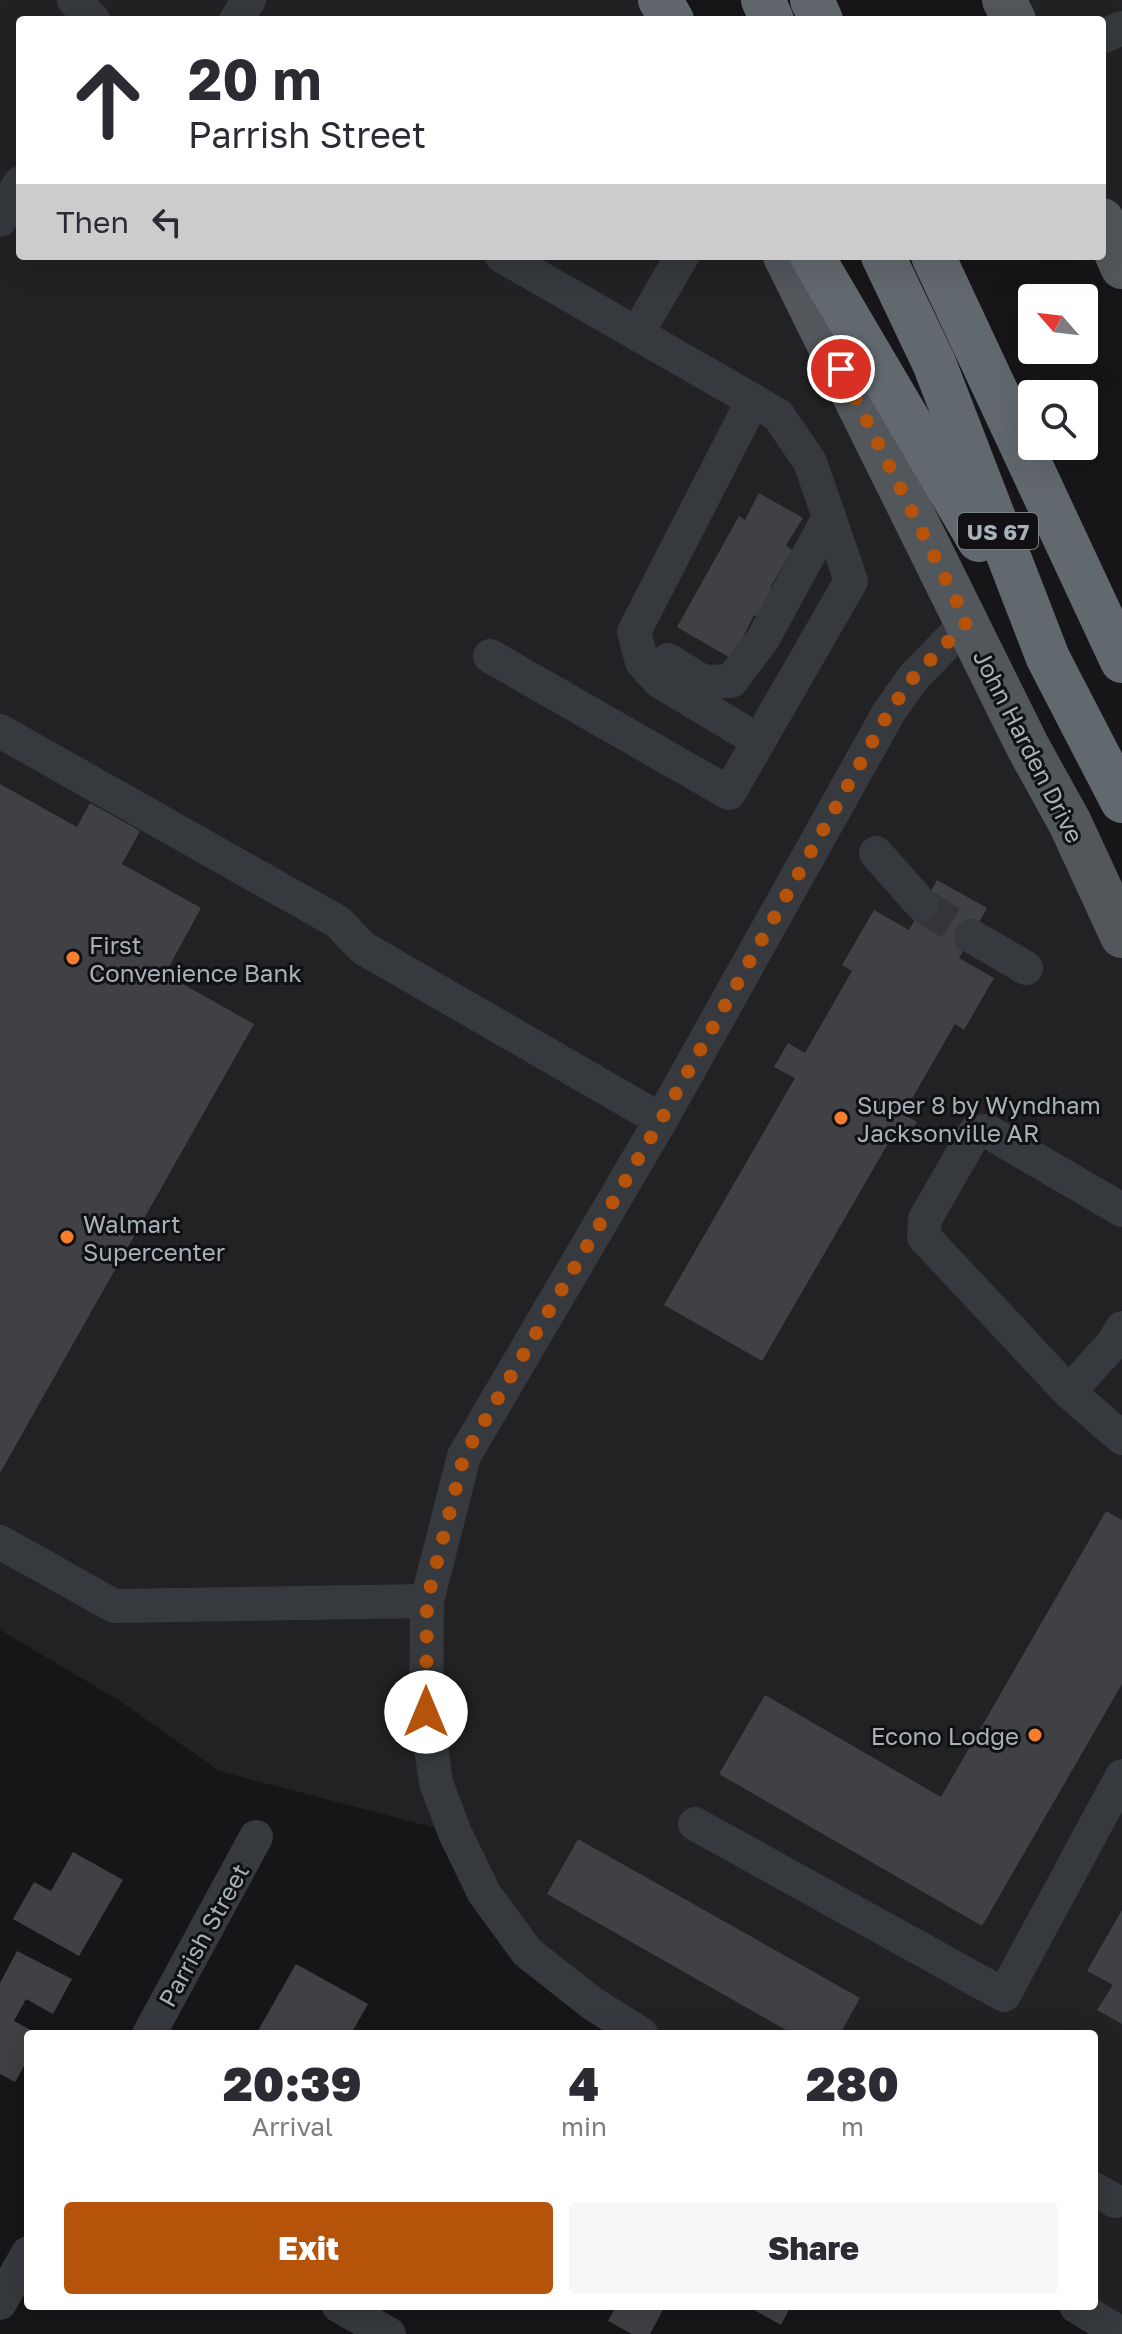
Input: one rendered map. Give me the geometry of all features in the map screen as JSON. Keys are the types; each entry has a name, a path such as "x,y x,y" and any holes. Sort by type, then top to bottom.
{"highway":[{"path":"814,260 1048,658"},
{"name":"US 67","path":"885,260 934,363 1048,658 1122,801"},
{"name":"US 67","path":"935,260 1122,661"}],"main road":[{"path":"1106,229 1122,267"},
{"name":"John Harden Drive","path":"787,260 1028,747 1070,823 1122,936"}],"street":[{"path":"74,0 89,16"},
{"path":"0,220 16,190"},
{"path":"490,656 729,793 851,581 804,450 778,415 509,260"},
{"path":"637,334 680,260"},
{"path":"752,402 634,632 642,662 659,681 759,741"},
{"path":"634,632 667,659 703,682 731,681 763,639 829,517"},
{"path":"635,2030 593,2004 527,1952 484,1893 455,1833 436,1783 426,1712 427,1601 464,1456 661,1120 889,712 913,678 967,622"},
{"path":"0,731 338,922 363,948 661,1120"},
{"path":"876,853 922,905"},
{"path":"971,936 1026,968"},
{"path":"1122,1210 987,1131 975,1132 925,1219 924,1237 1069,1392 1122,1438"},
{"path":"1069,1392 1113,1343 1122,1328"},
{"path":"0,1542 114,1606 427,1601"},
{"path":"695,1824 1004,1995 1122,1776"},
{"name":"Parrish Street","path":"151,2030 256,1837"},
{"path":"0,2303 24,2260"},
{"path":"346,2310 389,2334"},
{"path":"1082,2310 1121,2334"}],"shaded area":[{"path":"0,0 658,0 666,16 16,16 16,260 787,260 1122,936 1122,2334 1098,2310 1098,2030 635,2030 527,1952 455,1833 219,1771 120,1701 0,1630"},
{"path":"1004,0 1122,0 1122,267 1106,229 1106,16 1012,16"}],"building":[{"path":"759,493 803,518 786,545 792,550 770,588 780,593 765,620 754,615 732,659 677,627 739,516 745,520"},
{"name":"Walmart Supercenter","path":"0,784 77,827 90,803 140,831 122,864 201,908 165,974 254,1024 0,1473"},
{"name":"Super 8 by Wyndham Jacksonville AR","path":"937,880 987,908 959,958 994,978 964,1030 955,1024 903,1114 917,1122 905,1142 893,1135 762,1361 664,1305 795,1078 774,1067 788,1043 805,1053 852,971 842,965 874,910 909,930"},
{"name":"Econo Lodge","path":"1106,1511 1122,1520 1122,1684 982,1926 719,1774 765,1695 941,1797"},
{"path":"578,1839 860,1998 842,2030 786,2030 547,1894"},
{"path":"73,1852 123,1880 79,1956 13,1919 34,1882 51,1891"},
{"path":"1122,1910 1122,2024 1097,2010 1113,1985 1087,1971"},
{"path":"17,1951 72,1979 53,2014 26,1999 14,2021 31,2030 24,2030 24,2066 15,2082 0,2074 0,1983"},
{"path":"296,1964 368,2004 353,2030 258,2030"},
{"path":"614,2310 663,2310 650,2334 632,2334 608,2321"},
{"path":"754,2310 789,2310 781,2325"}],"tunnel":[{"path":"922,905 971,936"}],"place":[{"name":"First Convenience Bank","path":"73,958"},
{"name":"Super 8 by Wyndham Jacksonville AR","path":"841,1118"},
{"name":"Walmart Supercenter","path":"67,1237"},
{"name":"Econo Lodge","path":"1035,1735"}],"route":[{"path":"426,1712 427,1601 464,1456 661,1120 889,712 913,678 967,622 841,369"}]}
